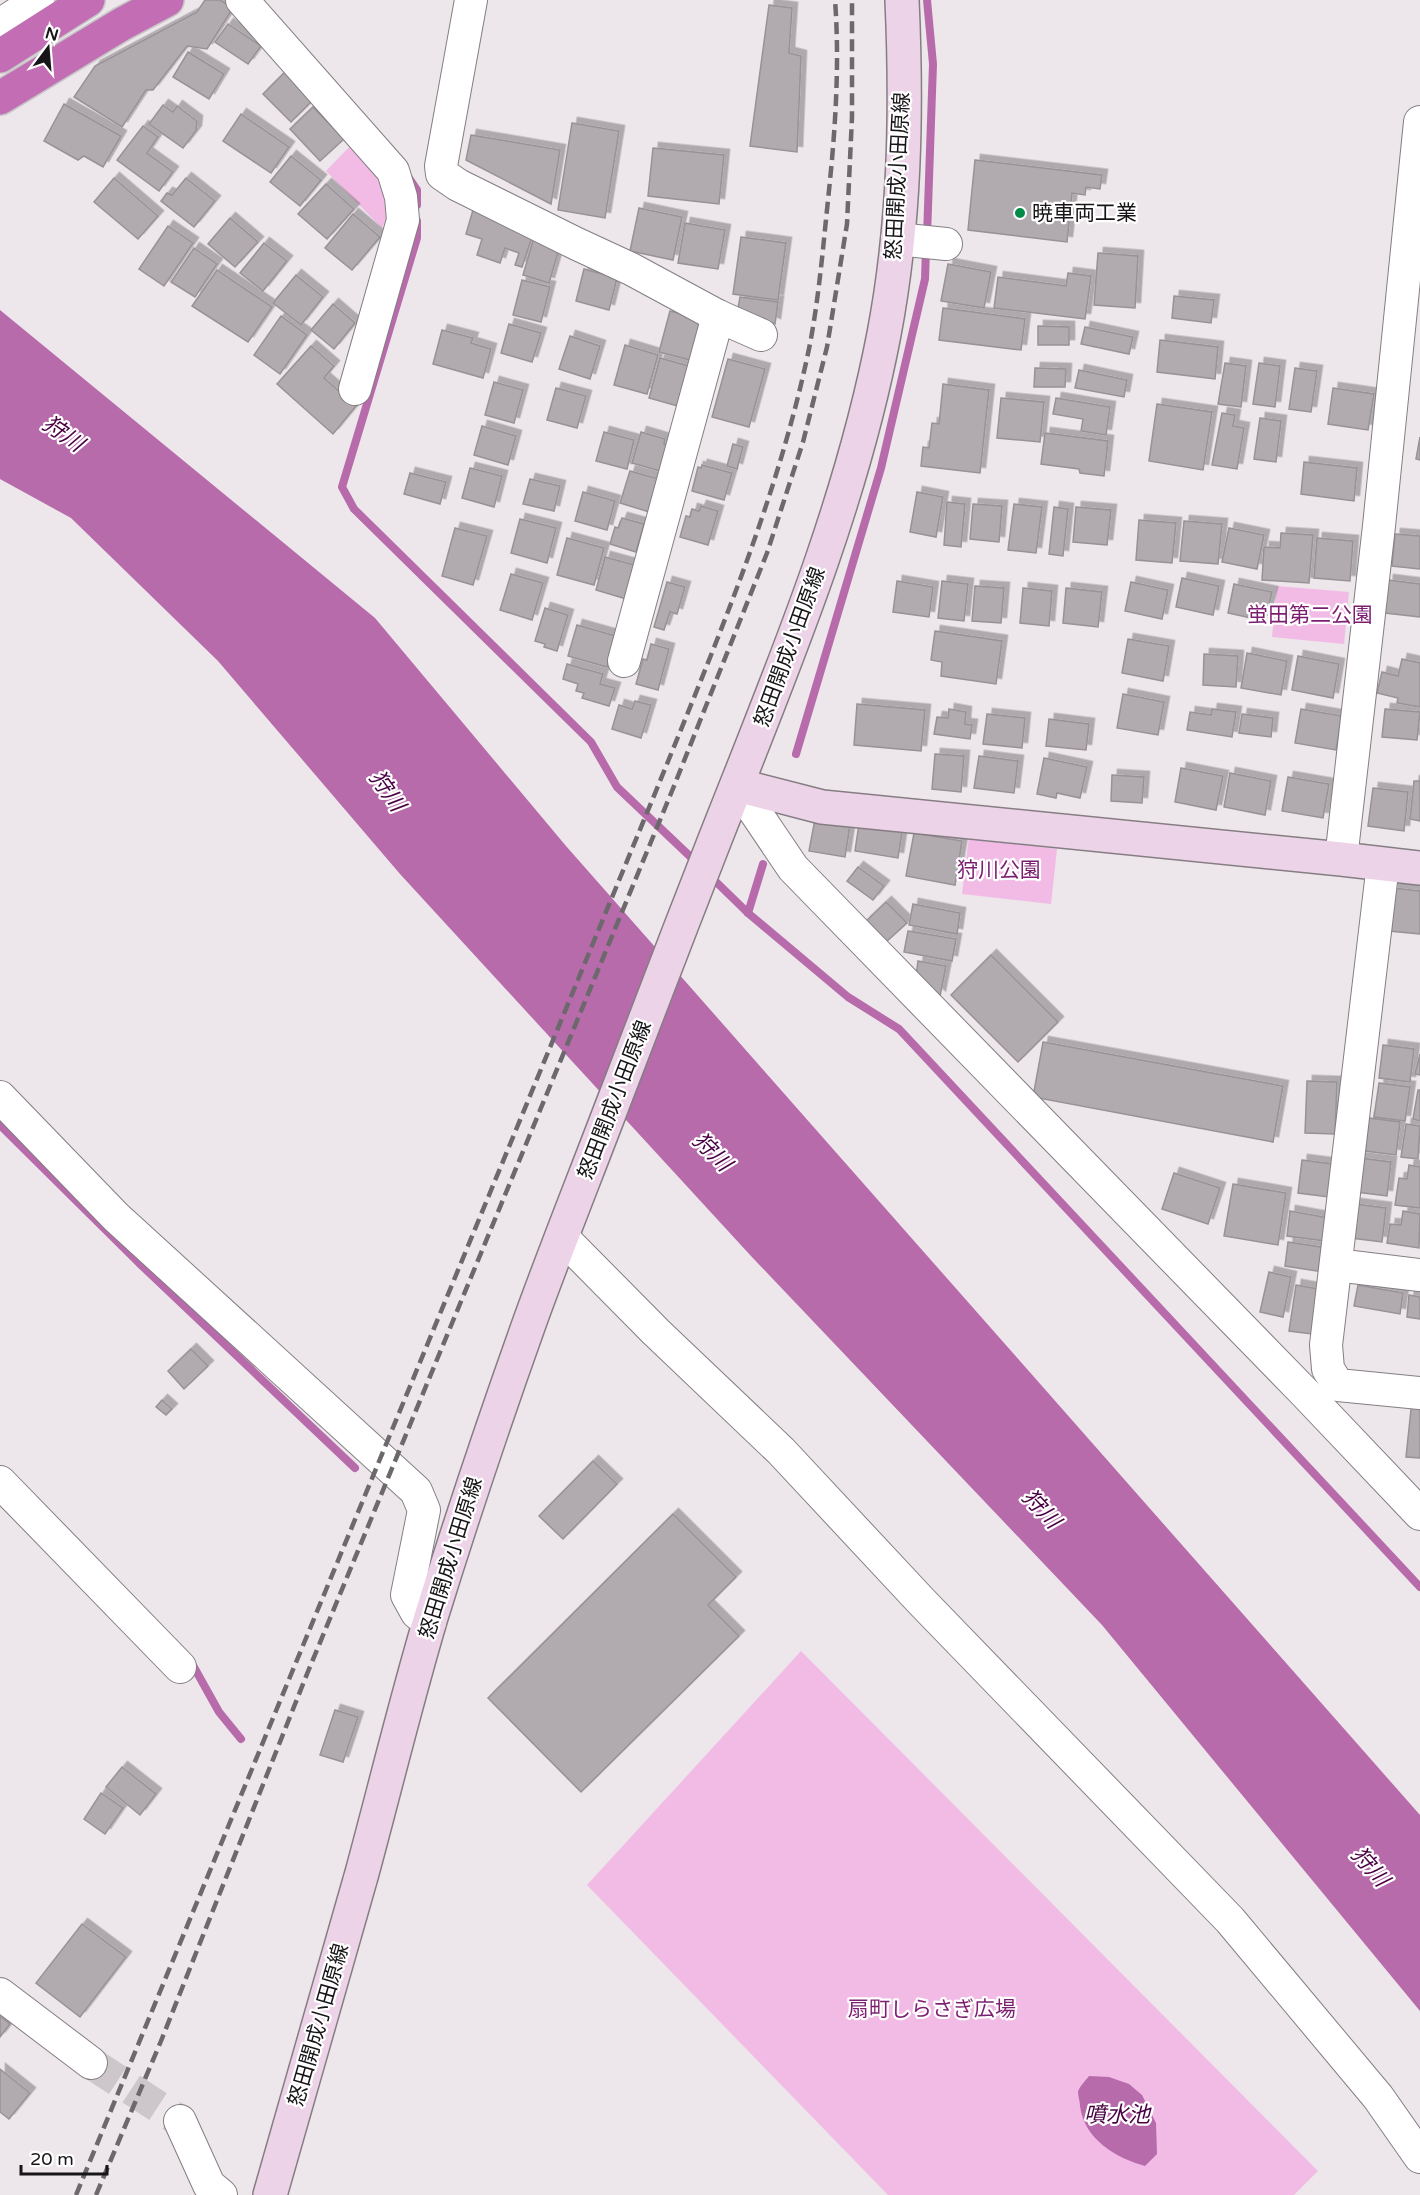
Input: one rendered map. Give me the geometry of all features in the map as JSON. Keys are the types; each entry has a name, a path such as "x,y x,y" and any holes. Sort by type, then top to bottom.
{"highway":[{"path":"0,56 88,0"},
{"path":"0,98 122,24 167,0"}],"main road":[{"name":"怒田開成小田原線","path":"270,2195 347,1926 430,1622 483,1456 567,1224 829,541 846,486 868,405 905,240 902,185 904,122 902,0"},
{"path":"737,785 822,807 1420,868"}],"street":[{"path":"0,25 38,0"},
{"path":"242,0 393,171 401,197 403,220 355,389"},
{"path":"471,0 441,166 442,174 458,185 631,269 718,316 761,335"},
{"path":"1341,859 1380,515 1420,122"},
{"path":"905,240 946,244"},
{"path":"624,661 718,316"},
{"path":"737,785 793,868 1420,1514"},
{"path":"1383,864 1326,1345 1328,1369 1338,1385 1420,1393"},
{"path":"0,1097 116,1217 416,1491 424,1510 407,1595 417,1613 430,1622"},
{"path":"567,1224 656,1332 782,1451 921,1601 1230,1920 1378,2097 1420,2157"},
{"path":"1336,1264 1420,1275"},
{"path":"1305,1393 1328,1369"},
{"path":"0,1482 180,1668"},
{"path":"0,1994 91,2063"},
{"path":"180,2121 209,2185 221,2195"}],"green space":[{"path":"351,145 382,176 390,209 382,228 326,171"},
{"name":"蛍田第二公園","path":"1277,586 1349,592 1344,644 1272,637"},
{"name":"狩川公園","path":"969,837 1057,849 1051,904 962,894"},
{"name":"扇町しらさぎ広場","path":"801,1651 1318,2171 1294,2195 888,2195 587,1885"}],"water":[{"name":"狩川","path":"0,310 375,618 566,846 1420,1815 1420,2011 1102,1625 751,1256 400,874 218,661 71,518 0,479"},
{"name":"噴水池","path":"1089,2076 1109,2077 1129,2084 1142,2095 1156,2123 1157,2154 1145,2166 1113,2152 1103,2145 1088,2128 1083,2118 1078,2092"}],"building":[{"path":"205,0 220,0 233,8 207,49 187,46 153,90 146,90 122,127 74,97 95,66 197,12"},
{"path":"769,5 792,8 789,53 801,56 797,152 750,146"},
{"path":"228,24 261,46 248,64 215,42"},
{"path":"188,52 224,74 209,99 173,77"},
{"path":"286,71 315,98 291,122 263,94"},
{"path":"64,104 121,136 103,167 84,156 78,160 44,141"},
{"path":"163,105 173,112 177,106 197,121 196,131 183,148 149,124"},
{"path":"313,107 344,139 320,161 290,129"},
{"path":"241,114 289,147 271,173 223,141"},
{"path":"572,123 619,131 605,218 558,210"},
{"path":"143,126 158,137 147,153 173,172 159,191 117,160"},
{"path":"471,135 560,150 551,204 466,160"},
{"path":"653,148 724,155 719,204 648,196"},
{"path":"291,156 321,180 300,206 270,182"},
{"name":"暁車両工業","path":"975,160 1102,175 1100,189 1086,187 1085,195 1072,193 1067,242 968,230"},
{"path":"114,178 158,216 138,239 94,202"},
{"path":"186,178 215,201 194,227 161,201 167,193 172,195"},
{"path":"326,184 354,209 327,239 298,214"},
{"path":"639,208 682,217 673,260 630,251"},
{"path":"473,210 534,231 522,267 515,265 519,253 505,248 500,263 477,255 482,239 466,234"},
{"path":"353,214 380,237 352,270 325,248"},
{"path":"230,218 258,242 235,267 208,244"},
{"path":"685,223 725,230 718,269 678,263"},
{"path":"168,226 193,243 164,286 139,269"},
{"path":"535,234 561,242 549,283 523,275"},
{"path":"741,237 786,243 778,300 733,294"},
{"path":"264,243 287,261 263,291 240,273"},
{"path":"194,248 217,264 195,297 171,282"},
{"path":"1098,253 1138,256 1135,308 1094,305"},
{"path":"948,264 991,272 984,308 941,301"},
{"path":"584,269 617,278 609,310 576,301"},
{"path":"217,270 272,307 248,342 192,306"},
{"path":"1068,273 1091,276 1085,319 994,308 998,277 1066,286"},
{"path":"296,275 323,297 301,325 273,303"},
{"path":"522,280 550,287 541,322 513,315"},
{"path":"1174,296 1214,300 1211,323 1172,318"},
{"path":"740,297 778,302 775,324 738,308"},
{"path":"333,304 355,323 334,349 311,330"},
{"path":"943,308 1025,319 1021,350 939,340"},
{"path":"670,311 706,320 694,361 659,352"},
{"path":"281,316 307,335 280,374 254,355"},
{"path":"509,324 541,333 532,362 501,353"},
{"path":"1038,326 1069,327 1069,345 1038,345"},
{"path":"1085,327 1133,337 1129,354 1081,344"},
{"path":"442,330 473,338 471,343 491,349 483,378 433,364"},
{"path":"570,336 600,346 590,379 559,369"},
{"path":"1160,340 1218,347 1215,379 1157,372"},
{"path":"625,345 658,355 647,394 614,385"},
{"path":"311,346 334,366 324,378 356,406 333,434 277,384"},
{"path":"660,358 696,368 685,408 649,398"},
{"path":"728,359 765,369 749,427 712,417"},
{"path":"1225,363 1246,366 1241,407 1218,404"},
{"path":"1259,363 1280,366 1275,407 1253,404"},
{"path":"1035,368 1066,369 1065,387 1034,387"},
{"path":"1295,368 1317,371 1311,412 1289,409"},
{"path":"1079,370 1127,380 1124,397 1075,388"},
{"path":"494,382 523,390 514,423 485,415"},
{"path":"943,384 989,390 980,473 921,466 923,447 929,448 932,423 939,424"},
{"path":"556,388 586,396 577,428 547,420"},
{"path":"1333,388 1374,394 1368,430 1328,424"},
{"path":"1001,398 1044,402 1040,442 997,438"},
{"path":"1056,398 1110,407 1106,435 1081,431 1083,419 1053,414"},
{"path":"1157,404 1212,412 1203,470 1149,461"},
{"path":"1222,413 1235,415 1233,426 1244,428 1237,469 1212,465"},
{"path":"1260,418 1281,421 1276,462 1254,459"},
{"path":"482,426 516,436 508,465 474,455"},
{"path":"604,432 634,440 627,469 596,461"},
{"path":"641,432 665,439 664,444 667,445 660,471 632,463"},
{"path":"1045,433 1108,441 1104,476 1080,473 1079,469 1041,464"},
{"path":"1420,437 1420,460 1416,459"},
{"path":"733,444 743,447 737,469 727,466"},
{"path":"1304,462 1357,468 1354,501 1301,494"},
{"path":"702,465 732,473 724,500 692,491 698,467 701,468"},
{"path":"470,468 502,476 494,507 462,498"},
{"path":"630,471 666,481 656,514 620,503"},
{"path":"410,473 446,482 440,504 404,494"},
{"path":"530,479 560,486 554,511 523,504"},
{"path":"583,492 615,501 607,530 575,521"},
{"path":"917,492 943,497 936,537 910,532"},
{"path":"947,502 965,504 961,547 944,545"},
{"path":"973,504 1002,506 999,542 970,539"},
{"path":"1014,504 1042,507 1036,553 1008,550"},
{"path":"701,506 718,511 708,545 680,537 686,516 690,517 692,509 699,511"},
{"path":"1054,507 1068,509 1063,556 1049,554"},
{"path":"1076,507 1111,510 1107,545 1073,542"},
{"path":"622,518 644,524 636,552 610,544 615,527 618,528"},
{"path":"520,519 556,528 547,563 511,553"},
{"path":"1139,520 1176,523 1172,563 1136,560"},
{"path":"1184,521 1222,524 1218,564 1180,561"},
{"path":"455,528 487,536 473,585 442,576"},
{"path":"1229,528 1264,535 1257,569 1222,562"},
{"path":"1281,533 1313,535 1309,583 1262,580 1264,547 1280,548"},
{"path":"1395,534 1420,536 1420,569 1392,566"},
{"path":"567,538 604,548 594,585 557,575"},
{"path":"1317,538 1353,541 1350,581 1314,578"},
{"path":"605,557 642,567 633,601 596,590"},
{"path":"511,574 543,583 532,620 500,610"},
{"path":"1182,578 1219,586 1213,615 1176,607"},
{"path":"1388,580 1420,584 1420,617 1385,613"},
{"path":"897,581 933,587 929,617 893,612"},
{"path":"942,581 968,584 964,621 938,618"},
{"path":"667,582 685,587 677,614 670,612 664,630 654,627"},
{"path":"1131,582 1168,590 1162,619 1125,611"},
{"path":"1234,584 1272,592 1265,621 1228,613"},
{"path":"975,586 1004,588 1001,623 972,621"},
{"path":"1023,588 1052,591 1049,626 1020,623"},
{"path":"1066,588 1102,592 1098,627 1063,623"},
{"path":"545,608 568,615 557,651 535,641"},
{"path":"577,625 616,636 607,667 568,656"},
{"path":"935,631 1002,641 996,684 941,676 942,662 931,660"},
{"path":"1128,639 1169,646 1163,681 1122,673"},
{"path":"651,644 669,649 658,690 636,684 643,659 647,660"},
{"path":"1247,653 1287,661 1281,695 1241,688"},
{"path":"1204,654 1238,656 1236,687 1203,685"},
{"path":"1298,656 1339,664 1333,698 1292,690"},
{"path":"1402,659 1420,663 1420,707 1397,703 1398,698 1377,693 1382,672 1398,676"},
{"path":"567,664 603,674 600,684 615,688 609,706 582,698 584,693 576,691 578,684 563,679"},
{"path":"1123,694 1164,702 1158,735 1117,728"},
{"path":"635,701 651,705 641,738 612,729 619,705 632,709"},
{"path":"857,704 925,710 921,751 854,745"},
{"path":"949,709 966,712 965,724 972,725 970,739 934,734 937,717 948,718"},
{"path":"1212,709 1236,712 1232,737 1187,730 1190,712 1211,715"},
{"path":"1301,709 1342,716 1336,750 1295,743"},
{"path":"1385,709 1420,712 1417,740 1382,737"},
{"path":"987,714 1025,718 1022,748 983,744"},
{"path":"1242,714 1273,718 1271,737 1239,733"},
{"path":"1049,719 1089,724 1086,750 1046,746"},
{"path":"935,754 964,756 961,792 932,789"},
{"path":"979,756 1018,761 1014,793 974,788"},
{"path":"1044,758 1087,767 1080,798 1057,793 1056,798 1037,794"},
{"path":"1181,768 1223,776 1216,810 1175,802"},
{"path":"1230,773 1271,781 1265,815 1224,807"},
{"path":"1112,775 1144,777 1142,803 1111,801"},
{"path":"1288,777 1329,784 1323,818 1282,811"},
{"path":"1414,781 1420,781 1420,821 1410,819"},
{"path":"1373,788 1408,792 1404,831 1368,826"},
{"path":"815,819 850,825 845,857 809,851"},
{"path":"859,824 902,832 898,858 855,851"},
{"path":"914,833 962,841 955,885 906,876"},
{"path":"858,867 884,886 873,900 847,881"},
{"path":"1393,888 1420,891 1420,934 1389,931"},
{"path":"886,902 907,923 885,943 865,922"},
{"path":"913,904 960,913 957,934 909,925"},
{"path":"908,931 956,939 952,961 904,952"},
{"path":"991,955 1058,1022 1018,1062 951,995"},
{"path":"918,961 946,966 940,996 916,976"},
{"path":"1043,1042 1283,1086 1273,1142 1033,1097"},
{"path":"1383,1045 1414,1049 1410,1082 1379,1078"},
{"path":"1420,1054 1420,1075 1415,1074"},
{"path":"1307,1081 1337,1082 1335,1134 1305,1133"},
{"path":"1379,1083 1410,1087 1405,1121 1374,1117"},
{"path":"1418,1090 1420,1090 1420,1121 1413,1119"},
{"path":"1369,1118 1400,1122 1396,1155 1365,1151"},
{"path":"1406,1124 1420,1126 1418,1159 1401,1157"},
{"path":"1360,1158 1391,1162 1387,1196 1356,1192"},
{"path":"1302,1160 1333,1164 1329,1197 1298,1193"},
{"path":"1409,1165 1420,1167 1420,1208 1395,1205 1399,1178 1407,1179"},
{"path":"1174,1173 1220,1188 1208,1224 1162,1209"},
{"path":"1233,1184 1286,1193 1278,1245 1224,1236"},
{"path":"1355,1204 1386,1208 1382,1242 1351,1238"},
{"path":"1290,1211 1329,1218 1325,1241 1287,1236"},
{"path":"1403,1211 1420,1214 1419,1248 1387,1243 1390,1224 1401,1225"},
{"path":"1288,1242 1327,1248 1323,1272 1285,1266"},
{"path":"1269,1272 1291,1277 1283,1317 1260,1312"},
{"path":"1296,1285 1319,1289 1312,1334 1289,1331"},
{"path":"1358,1285 1403,1293 1400,1314 1354,1306"},
{"path":"1409,1295 1420,1297 1420,1319 1407,1317"},
{"path":"191,1349 208,1366 184,1389 168,1371"},
{"path":"162,1400 172,1409 166,1415 156,1407"},
{"path":"1412,1400 1420,1401 1420,1458 1406,1457"},
{"path":"593,1461 617,1484 563,1539 539,1516"},
{"path":"673,1514 736,1577 708,1605 739,1636 581,1792 488,1698"},
{"path":"335,1710 358,1717 343,1762 320,1755"},
{"path":"122,1767 156,1794 140,1815 106,1787"},
{"path":"101,1793 123,1808 105,1834 84,1819"},
{"path":"82,1924 126,1957 80,2017 36,1983"},
{"path":"0,2016 10,2024 0,2037"},
{"path":"0,2069 30,2093 9,2119 0,2112"}],"waterway":[{"path":"927,0 933,64 927,236"},
{"path":"409,178 417,190 417,205"},
{"path":"417,221 417,238 342,487 354,509 591,742 617,787 697,863"},
{"path":"796,754 881,468 925,279 926,249"},
{"path":"748,913 763,864"},
{"path":"708,874 748,913 848,997 899,1029 1420,1587"},
{"path":"0,1125 139,1263 355,1468"},
{"path":"190,1660 219,1712 241,1739"}],"tunnel":[{"path":"91,2063 180,2121"}],"railway":[{"path":"76,2195 658,786 764,513 797,401 816,308 835,125 837,75 835,0"},
{"path":"96,2195 161,2041 307,1674 672,791 767,553 803,442 827,347 847,224 852,117 852,0"}],"place":[{"name":"暁車両工業","path":"1020,213"}]}
